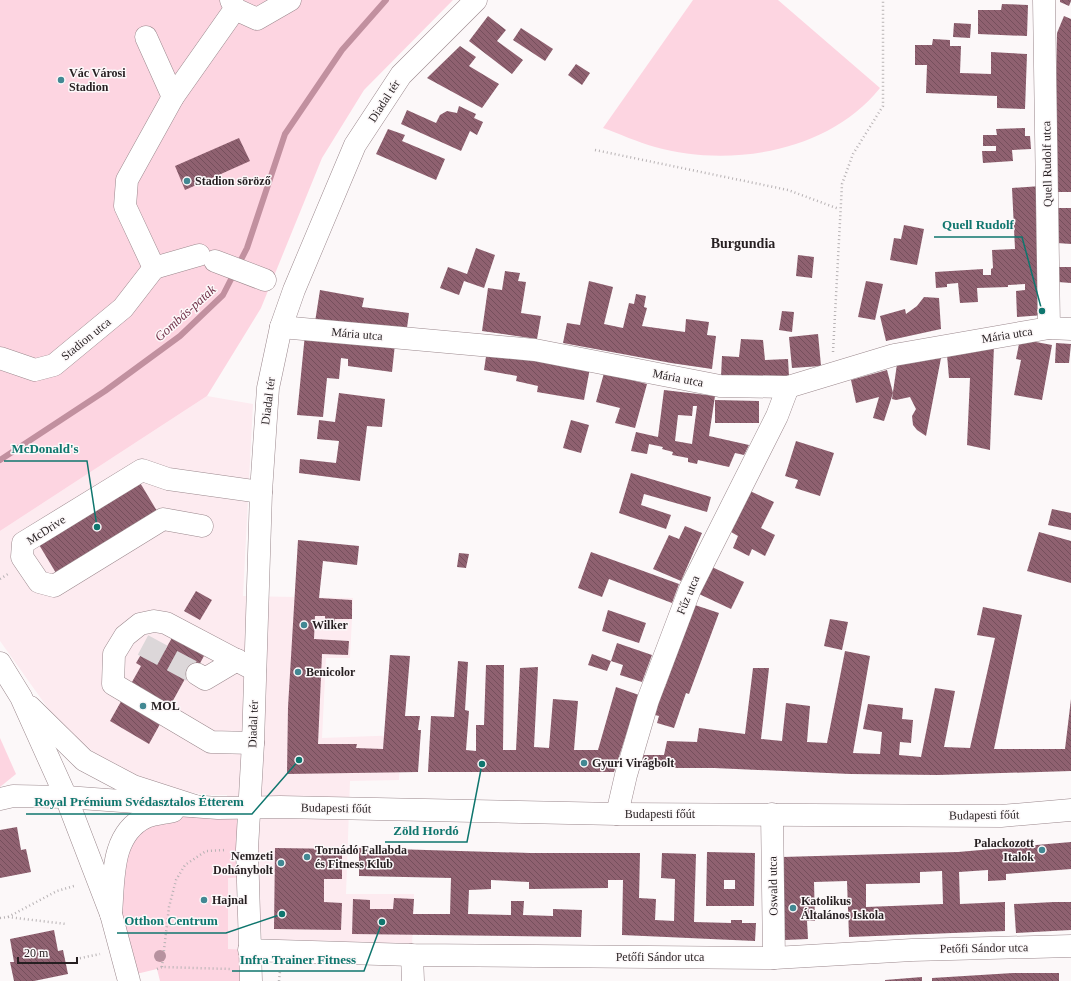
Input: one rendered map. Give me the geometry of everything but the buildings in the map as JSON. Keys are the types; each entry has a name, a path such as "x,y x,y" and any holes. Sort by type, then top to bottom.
{"street":[{"path":"265,280 207,258 154,268 125,206 126,180 173,97 233,5 257,19 290,0"},
{"name":"Diadal tér","path":"250,967 247,849 253,743 246,665 268,388 281,327 294,290 355,145 400,75 476,0"},
{"name":"Quell Rudolf utca","path":"1044,0 1049,328"},
{"path":"146,37 173,97"},
{"name":"Stadion utca","path":"0,358 35,370 54,365 123,308 154,268"},
{"name":"Mária utca","path":"281,327 535,350 720,386 788,387 894,355 1049,328 1071,329"},
{"name":"Fűz utca","path":"617,814 626,775 648,700 690,589 777,416 788,387"},
{"name":"McDrive","path":"202,526 163,520 54,586 38,582 22,557 23,543 142,470 168,479 260,492"},
{"path":"246,665 166,623 154,621 140,624 134,641 114,654 113,684 211,742 253,743"},
{"path":"0,663 21,697 66,796 111,914 130,981"},
{"path":"197,674 205,678 246,665"},
{"path":"21,697 84,760 133,786 196,806"},
{"path":"0,799 13,796 66,796 196,806 250,808"},
{"path":"111,914 117,854 123,838 129,830 136,823 148,817 196,806"},
{"name":"Budapesti főút","path":"250,808 617,814 1001,816 1071,810"},
{"name":"Oswald utca","path":"772,814 774,958"},
{"name":"Petőfi Sándor utca","path":"250,967 412,955 774,958 912,950 1071,946"},
{"path":"412,955 413,981"}],"path":[{"path":"832,373 839,209 842,184 853,154 883,106 883,0"},
{"path":"595,150 788,190 839,209"},
{"path":"162,967 169,907 176,880 185,864 206,852 247,849"},
{"path":"8,917 57,891 74,886"},
{"path":"0,918 8,917 66,924"},
{"path":"76,960 100,954"},
{"path":"157,969 162,967 250,967"}],"shaded area":[{"path":"0,0 453,0 364,90 322,158 261,308 207,396 0,531"},
{"path":"693,0 778,0 880,88 859,110 834,127 806,140 776,149 746,154 715,156 684,153 648,145 603,128"},
{"path":"207,396 253,404 243,596 353,598 350,658 326,658 322,738 402,735 399,780 350,781 346,894 414,894 412,947 224,959 227,795 207,795 163,788 105,762 57,721 0,641 0,531"},
{"path":"0,738 16,774 0,787"},
{"path":"250,808 247,877 228,878 228,949 249,950 251,981 160,981 157,969 128,976 114,875 148,817"}],"waterway":[{"name":"Gombás-patak","path":"0,460 105,391 180,336 223,295 247,248 285,134 342,50 386,0"}],"tunnel":[{"path":"143,645 197,674"}],"place":[{"name":"Vác Városi Stadion","path":"61,80"},
{"name":"Stadion söröző","path":"187,181"},
{"name":"Quell Rudolf","path":"1042,311"},
{"name":"McDonald's","path":"97,527"},
{"name":"Wilker","path":"304,625"},
{"name":"Benicolor","path":"298,672"},
{"name":"MOL","path":"143,706"},
{"name":"Royal Prémium Svédasztalos Étterem","path":"299,760"},
{"name":"Gyuri Virágbolt","path":"584,763"},
{"name":"Zöld Hordó","path":"482,764"},
{"name":"Palackozott Italok","path":"1042,850"},
{"name":"Tornádó Fallabda és Fitness Klub","path":"307,857"},
{"name":"Nemzeti Dohánybolt","path":"281,863"},
{"name":"Hajnal","path":"204,900"},
{"name":"Katolikus Általános Iskola","path":"793,908"},
{"name":"Otthon Centrum","path":"282,914"},
{"name":"Infra Trainer Fitness","path":"382,922"}],"district":[{"name":"Burgundia","path":"743,243"}]}
